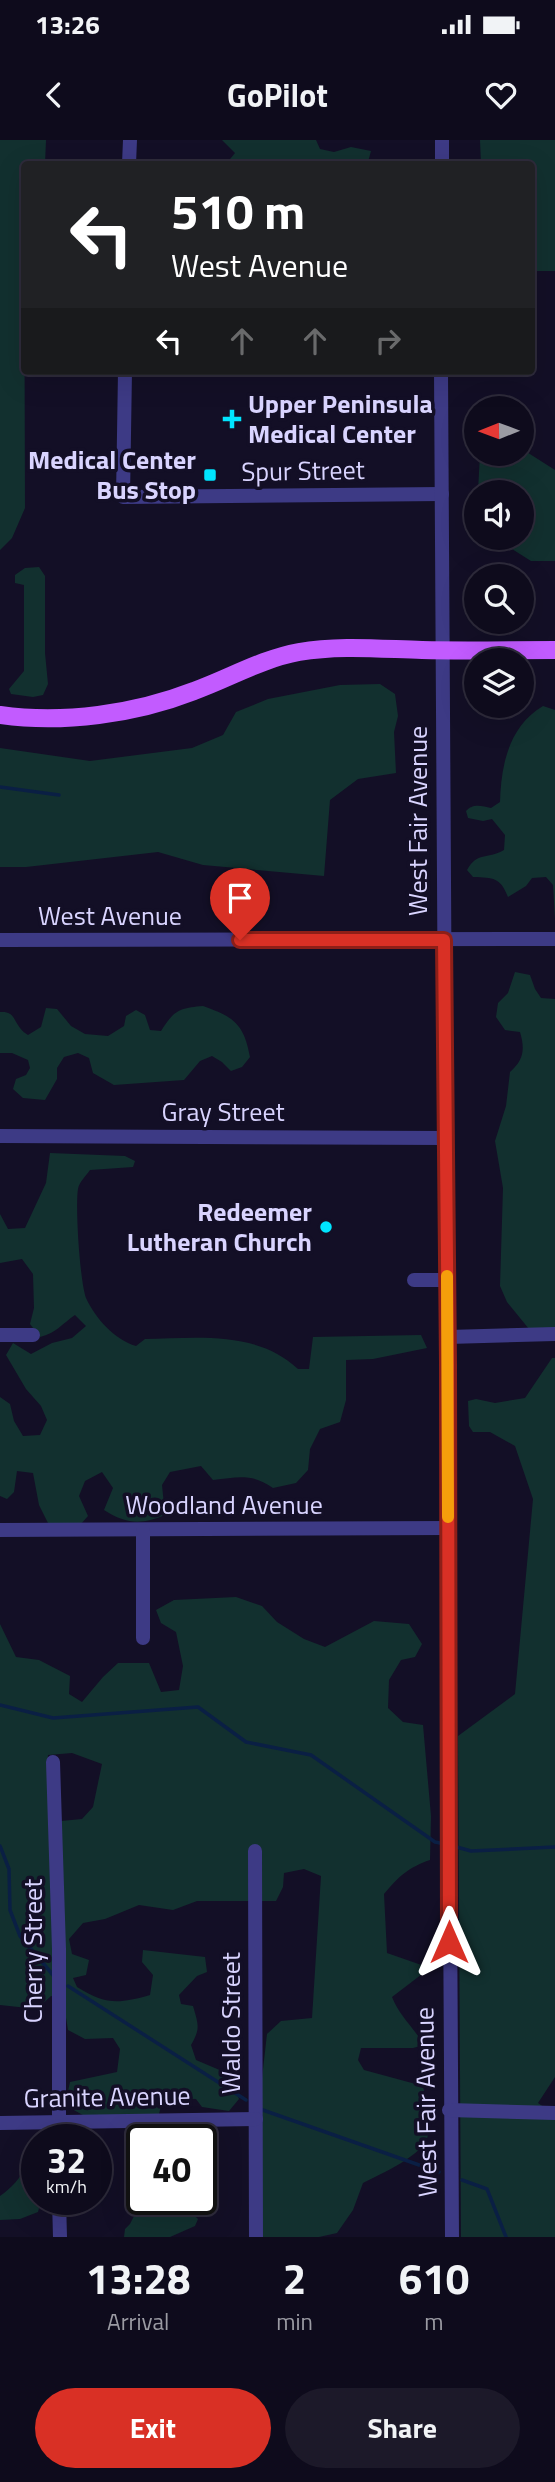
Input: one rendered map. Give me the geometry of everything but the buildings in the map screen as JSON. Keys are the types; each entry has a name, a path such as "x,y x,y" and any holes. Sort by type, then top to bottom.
{"main road":[{"path":"0,715 17,718 66,717 117,712 194,692 269,659 301,652 338,648 555,650"}],"street":[{"path":"129,161 130,140"},
{"path":"442,140 442,161"},
{"name":"Spur Street","path":"125,375 122,497 442,494"},
{"name":"West Fair Avenue","path":"441,375 448,1337 449,2110 452,2237"},
{"name":"West Avenue","path":"0,940 555,939"},
{"name":"Gray Street","path":"0,1136 445,1138"},
{"path":"414,1280 447,1280"},
{"path":"448,1337 555,1334"},
{"path":"0,1335 33,1335"},
{"name":"Woodland Avenue","path":"0,1530 448,1528"},
{"path":"143,1531 143,1637"},
{"name":"Cherry Street","path":"53,1762 59,1949 59,2122"},
{"name":"Waldo Street","path":"254,1851 256,2237"},
{"path":"449,2110 555,2113"},
{"name":"Granite Avenue","path":"0,2123 256,2119"},
{"path":"60,2215 60,2237"}],"green space":[{"path":"0,140 46,140 45,161 21,161 21,375 25,375 25,508 12,538 0,550"},
{"path":"222,140 316,140 320,149 334,152 351,147 371,151 368,161 228,161 235,153"},
{"path":"480,140 555,140 555,271 535,271 535,161 481,161"},
{"path":"534,457 555,470 555,561 531,561 514,550 534,550 534,480 479,480 479,466 534,466"},
{"path":"39,567 45,576 45,653 48,684 43,695 33,697 11,694 9,689 24,671 24,585 15,583 15,575 25,568"},
{"path":"380,684 395,694 398,716 394,732 396,773 358,779 330,800 324,876 203,865 158,852 26,867 0,867 0,748 90,761 192,748 223,735 236,712 268,699 340,685"},
{"path":"543,706 555,710 555,919 553,885 546,877 532,878 526,886 508,897 499,882 491,878 473,877 467,870 475,860 504,850 505,835 492,819 483,821 468,818 466,811 475,806 491,808 500,802 502,774 509,748 522,724 527,718 534,718 534,712"},
{"path":"515,972 530,975 541,998 555,999 555,1330 529,1329 507,1302 500,1286 503,1188 495,1141 506,1106 510,1072 521,1059 523,1044 520,1032 505,1030 496,1017 498,1003 508,993"},
{"path":"203,1006 230,1018 241,1029 250,1057 242,1067 231,1071 212,1056 200,1061 184,1080 114,1085 93,1073 89,1058 78,1053 64,1057 57,1068 57,1079 45,1100 23,1098 13,1089 16,1079 26,1075 30,1068 28,1060 12,1053 0,1053 0,1012 11,1014 28,1035 41,1027 46,1008 57,1009 71,1026 85,1034 108,1036 124,1026 126,1016 136,1010 145,1015 150,1030 161,1031 177,1012"},
{"path":"50,1153 125,1156 135,1161 133,1167 90,1170 80,1184 77,1198 80,1261 86,1298 106,1327 128,1343 136,1346 145,1339 205,1338 245,1342 282,1356 298,1369 309,1369 313,1337 421,1335 427,1348 373,1359 346,1360 346,1400 340,1422 320,1429 310,1449 308,1470 296,1483 273,1488 251,1478 213,1480 201,1466 170,1472 162,1485 165,1515 134,1522 104,1510 113,1488 102,1472 85,1481 79,1496 88,1516 80,1525 48,1523 39,1505 33,1473 17,1471 14,1492 7,1499 0,1496 0,1397 10,1404 14,1421 23,1436 40,1435 47,1420 41,1406 26,1389 6,1355 13,1343 31,1354 52,1343 72,1338 86,1326 75,1315 55,1331 40,1337 30,1324 34,1308 33,1274 22,1259 0,1263 0,1214 8,1229 25,1228 46,1183"},
{"path":"552,1358 555,1358 555,2077 538,2103 555,2115 555,2237 461,2237 458,1736 515,1694 533,1499 515,1446 490,1432 473,1432 469,1426 468,1401 476,1399 495,1403 525,1398"},
{"path":"236,1597 262,1606 277,1622 304,1639 325,1647 374,1621 409,1624 422,1644 415,1657 401,1660 389,1680 388,1708 403,1722 423,1725 431,1816 430,1860 404,1873 384,1894 387,1953 430,1968 392,1997 424,2045 413,2048 361,2048 358,2060 364,2070 423,2086 429,2129 425,2142 411,2157 363,2183 353,2210 337,2233 319,2237 262,2237 262,2078 267,2034 281,2021 312,2018 321,1876 304,1869 284,1873 283,1887 276,1901 197,1901 173,1910 139,1905 105,1919 83,1923 69,1939 72,1954 89,1960 86,1975 73,1978 77,1987 104,2000 120,2001 150,1995 153,1975 142,1962 143,1950 205,1957 207,1972 197,1976 179,1995 181,2004 193,2006 196,2017 198,2026 191,2045 196,2060 229,2074 239,2099 229,2111 202,2107 196,2099 163,2098 159,2114 88,2118 65,2105 70,2082 117,2072 120,2049 113,2038 85,2039 68,2030 63,1999 51,1996 37,2009 0,2005 0,1624 16,1657 39,1660 70,1676 69,1694 82,1702 118,1663 149,1663 161,1692 179,1690 183,1666 176,1632 161,1623 156,1610 174,1600","holes":["72,1753 102,1764 93,1807 82,1819 61,1821 47,1786 48,1755"]},
{"path":"21,2174 21,2215 30,2215 20,2219 0,2220 0,2196 12,2187"},
{"path":"134,2215 194,2215 198,2219 195,2226 170,2237 124,2237 125,2229"}],"waterway":[{"path":"0,787 59,795"},
{"path":"0,1705 53,1718 198,1707 246,1742 311,1755 435,1842 445,1844"},
{"path":"0,1846 9,1869 10,1910 20,1936 53,1975"},
{"path":"453,1846 471,1851 555,1847"},
{"path":"68,1986 246,2100"},
{"path":"260,2109 439,2172"},
{"path":"462,2180 487,2189 506,2237"}],"slow traffic":[{"path":"447,1276 448,1517"}],"place":[{"name":"Upper Peninsula Medical Center","path":"232,419"},
{"name":"Medical Center Bus Stop","path":"210,475"},
{"name":"Redeemer Lutheran Church","path":"326,1227"}],"route":[{"path":"240,940 444,940 449,1942"}]}
